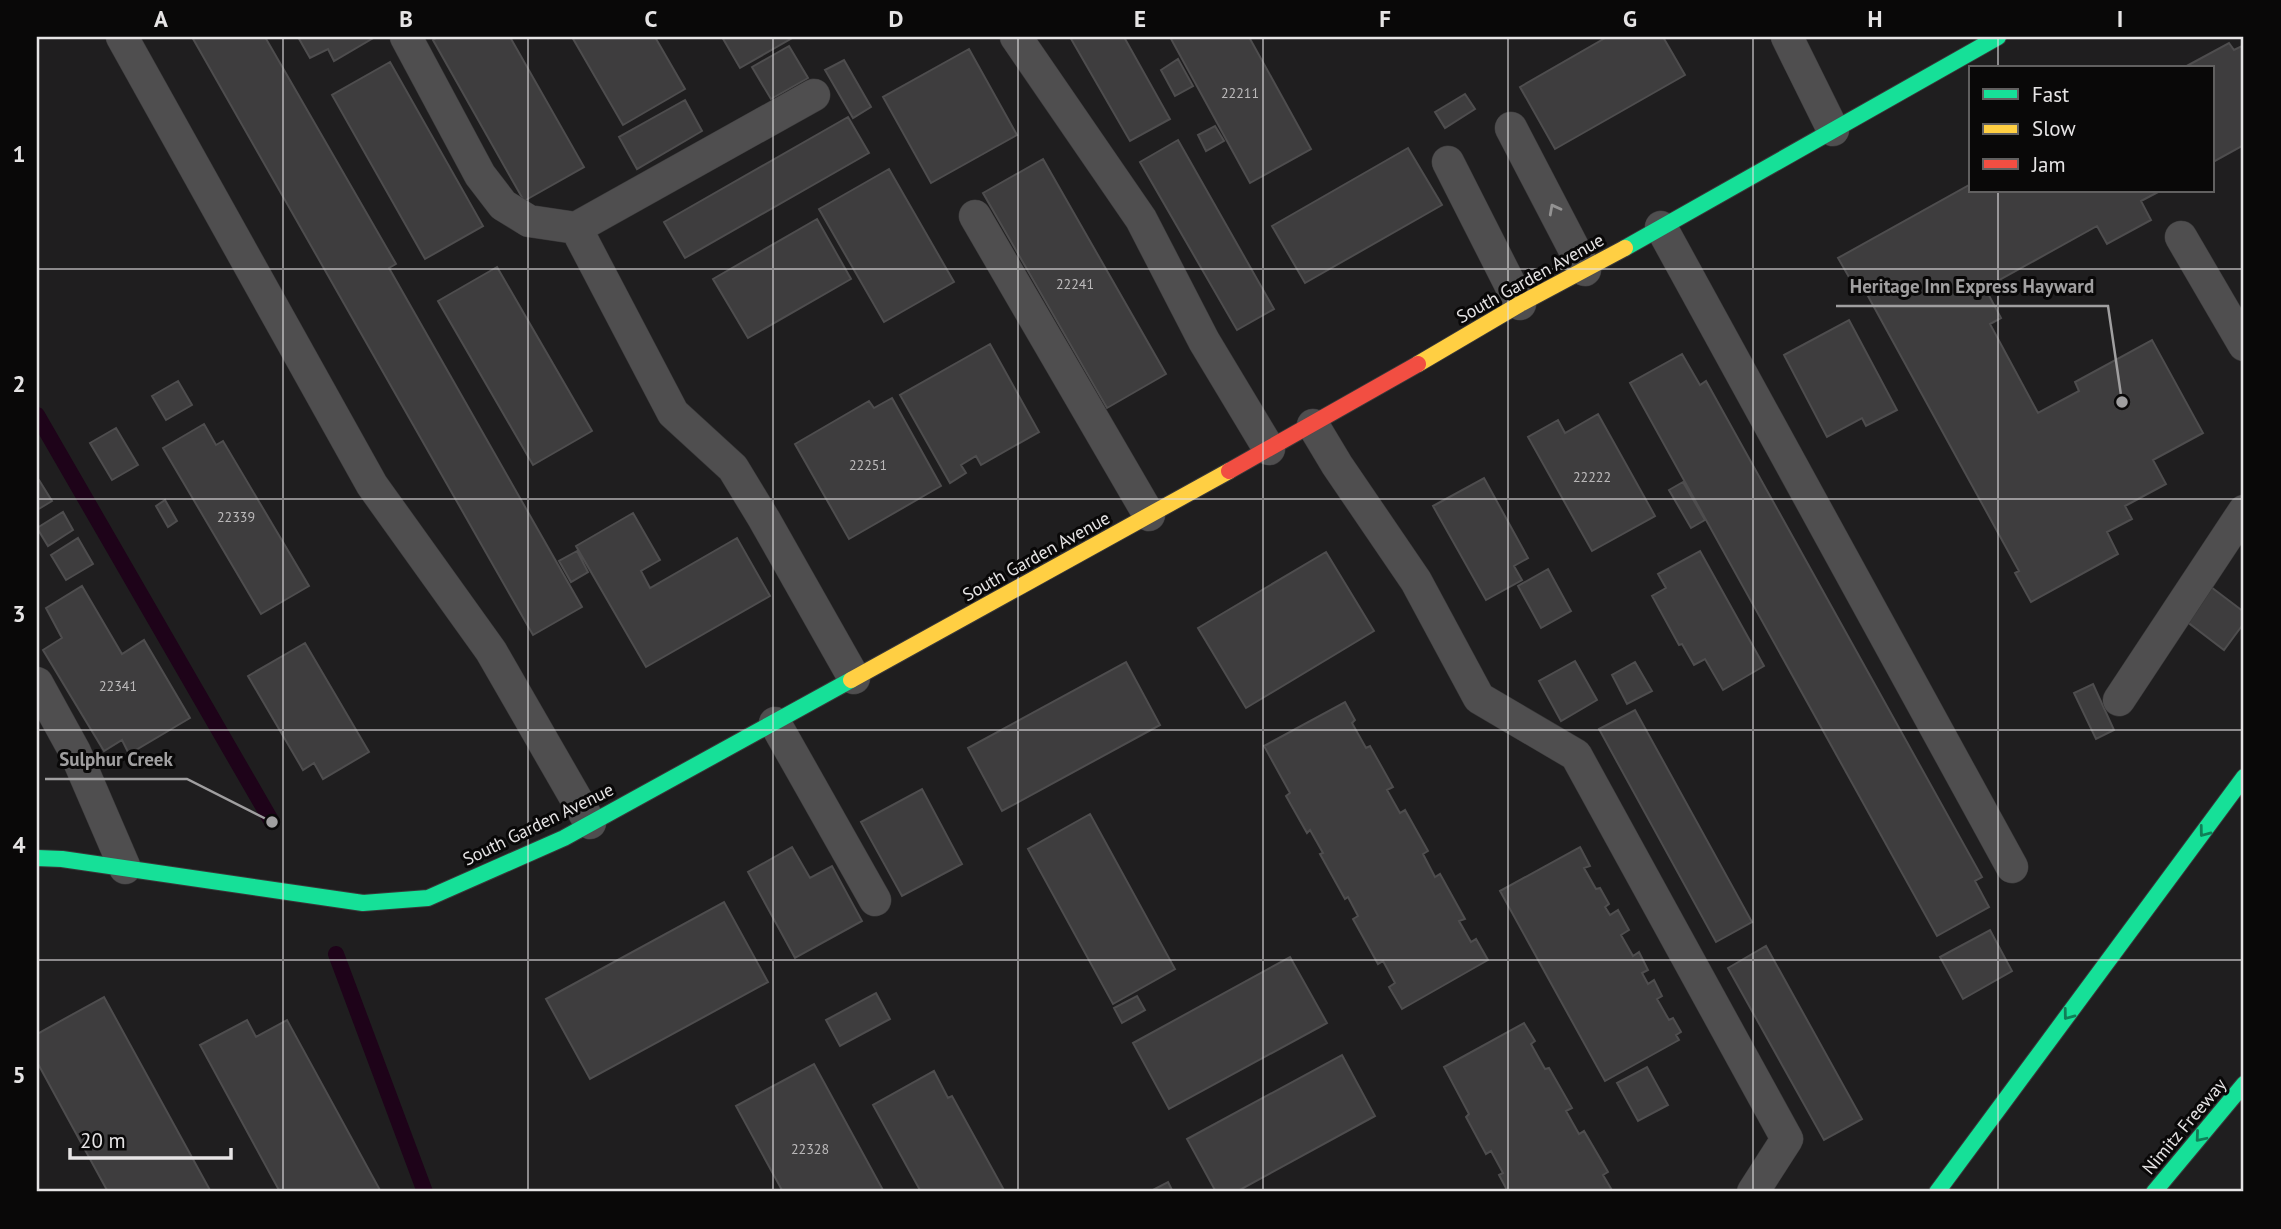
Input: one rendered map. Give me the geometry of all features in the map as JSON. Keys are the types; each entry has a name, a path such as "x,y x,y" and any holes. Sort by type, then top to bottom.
{"main road":[{"name":"South Garden Avenue","path":"37,858 62,859 363,903 428,898 564,838 775,723 1313,425 1520,304 1998,37"},
{"path":"1937,1192 2244,777"},
{"name":"Nimitz Freeway","path":"2154,1192 2244,1084"}],"lane":[{"path":"122,37 372,485 491,651 590,823"},
{"path":"406,37 480,175 503,205 529,221 576,228 814,95"},
{"path":"1016,37 1141,219 1204,341 1269,449"},
{"path":"1787,37 1833,130"},
{"path":"1511,128 1585,270"},
{"path":"1448,162 1520,304"},
{"path":"975,216 1149,516"},
{"path":"1661,227 2012,867"},
{"path":"576,228 673,413 733,468 854,678"},
{"path":"2181,237 2244,345"},
{"path":"1313,425 1416,581 1479,698 1576,755 1787,1139 1753,1192"},
{"path":"2119,699 2244,511"},
{"path":"37,683 75,752 125,868"},
{"path":"775,723 875,900"}],"building":[{"path":"192,37 265,37 396,264 389,268 582,607 533,635"},
{"path":"298,37 375,37 334,61 328,49 310,58"},
{"path":"438,37 510,37 584,167 524,201 433,40"},
{"path":"572,37 655,37 685,89 623,125"},
{"path":"722,37 794,37 740,68"},
{"path":"1070,37 1124,37 1170,119 1130,141"},
{"path":"1170,37 1249,37 1311,149 1250,183"},
{"path":"1607,37 1663,37 1685,75 1555,149 1520,87"},
{"path":"2229,43 2234,50 2244,45 2244,145 2214,161 2214,66 2187,66"},
{"path":"789,46 808,78 771,99 752,67"},
{"path":"969,49 1017,135 931,183 883,97"},
{"path":"1178,59 1193,86 1175,96 1161,70"},
{"path":"844,60 871,107 853,118 825,70"},
{"path":"390,62 483,226 425,259 332,95"},
{"path":"1465,94 1475,109 1445,128 1435,112"},
{"path":"685,100 702,131 637,169 619,137"},
{"path":"848,117 869,153 685,258 664,222"},
{"path":"1215,126 1224,141 1206,151 1198,135"},
{"path":"1178,140 1274,309 1237,330 1140,162"},
{"path":"1408,148 1442,205 1305,283 1272,226"},
{"path":"1043,159 1166,374 1107,408 983,193"},
{"path":"889,169 954,282 884,322 819,209"},
{"path":"1969,185 1969,192 2158,192 2141,201 2151,220 2107,244 2097,226 1985,288 2001,318 1990,324 2038,413 2079,391 2075,382 2152,340 2203,433 2153,460 2166,484 2125,506 2132,519 2107,532 2118,554 2031,602 2015,573 2019,571 1863,287 1857,291 1838,258"},
{"path":"817,219 851,279 748,338 713,279"},
{"path":"497,267 592,431 533,465 438,301"},
{"path":"1849,320 1897,410 1866,426 1862,418 1827,437 1784,355"},
{"path":"990,344 1039,432 981,465 976,456 961,465 966,473 950,483 900,395"},
{"path":"1682,354 1700,385 1706,381 1982,877 1975,881 1989,907 1937,936 1630,383"},
{"path":"178,381 192,405 166,420 152,396"},
{"path":"892,398 941,486 849,539 795,444 869,401 874,408"},
{"path":"1598,414 1655,516 1592,551 1528,437 1558,420 1565,433"},
{"path":"204,424 216,445 223,441 309,586 261,614 163,448"},
{"path":"116,428 138,465 112,480 90,443"},
{"path":"1484,478 1528,558 1514,566 1522,580 1486,600 1433,506"},
{"path":"39,480 52,501 37,510 37,481"},
{"path":"1683,482 1705,520 1691,528 1669,490"},
{"path":"165,500 177,521 168,527 156,506"},
{"path":"63,512 73,530 48,546 37,528"},
{"path":"633,513 660,560 641,571 650,588 737,538 770,596 646,667 576,546"},
{"path":"78,538 93,564 66,580 51,555"},
{"path":"577,551 588,572 571,582 559,561"},
{"path":"1700,551 1764,666 1723,690 1705,659 1694,665 1682,644 1679,645 1652,596 1666,588 1658,574"},
{"path":"1326,552 1374,631 1246,708 1198,628"},
{"path":"1548,569 1571,611 1541,628 1518,586"},
{"path":"82,586 122,654 144,640 190,718 129,754 122,740 104,751 43,650 62,638 46,608"},
{"path":"2211,587 2244,612 2244,623 2224,650 2186,621"},
{"path":"305,643 369,752 323,779 314,763 303,770 248,676"},
{"path":"1575,661 1597,700 1561,721 1539,681"},
{"path":"1126,662 1160,725 1002,811 968,748"},
{"path":"1635,662 1652,691 1627,704 1612,675"},
{"path":"2093,684 2114,730 2096,739 2074,693"},
{"path":"1345,702 1355,720 1352,723 1366,748 1370,746 1393,787 1387,790 1400,813 1405,810 1428,851 1423,854 1435,877 1440,874 1465,919 1459,921 1471,942 1476,939 1488,960 1402,1009 1389,987 1395,983 1383,961 1378,964 1353,919 1358,916 1348,897 1345,899 1310,830 1307,833 1286,796 1290,793 1264,746"},
{"path":"1635,710 1752,922 1716,942 1599,729"},
{"path":"922,789 962,864 902,896 861,822"},
{"path":"1090,814 1175,969 1113,1004 1028,849"},
{"path":"792,847 810,878 832,866 862,921 795,958 748,872"},
{"path":"1580,847 1590,866 1584,868 1596,889 1600,888 1609,904 1605,907 1610,915 1618,910 1629,930 1621,935 1633,956 1639,952 1648,970 1642,973 1648,984 1654,980 1662,996 1657,999 1669,1020 1673,1018 1681,1032 1676,1035 1679,1040 1605,1081 1500,891"},
{"path":"724,902 768,982 590,1079 546,999"},
{"path":"1990,930 2012,971 1963,999 1940,957"},
{"path":"1766,946 1862,1119 1824,1140 1728,968"},
{"path":"1290,957 1327,1023 1169,1109 1133,1043"},
{"path":"876,993 890,1019 840,1046 826,1020"},
{"path":"1137,996 1145,1010 1122,1023 1114,1008"},
{"path":"104,997 211,1192 108,1192 37,1062 37,1034"},
{"path":"247,1020 256,1037 287,1020 381,1192 280,1192 200,1045"},
{"path":"1524,1023 1535,1041 1531,1044 1545,1069 1549,1068 1572,1108 1566,1111 1579,1134 1584,1131 1608,1172 1603,1175 1613,1192 1508,1192 1499,1175 1503,1173 1491,1151 1486,1154 1466,1117 1469,1114 1444,1067"},
{"path":"1342,1055 1375,1116 1236,1192 1216,1192 1187,1139"},
{"path":"814,1064 884,1192 783,1192 736,1106"},
{"path":"1647,1067 1668,1105 1638,1121 1617,1083"},
{"path":"934,1071 948,1098 952,1096 1005,1192 921,1192 873,1105"},
{"path":"1168,1182 1173,1192 1149,1192"}],"waterway":[{"path":"37,415 272,822"},
{"path":"336,954 425,1192"}],"traffic: fast":[{"path":"1625,248 1998,37"},
{"path":"37,858 62,859 363,903 428,898 564,838 851,680"},
{"path":"1937,1192 2244,777"},
{"path":"2154,1192 2244,1084"}],"traffic: slow":[{"path":"1418,364 1520,304 1625,248"},
{"path":"851,680 1229,471"}],"traffic: jam":[{"path":"1229,471 1418,364"}],"place":[{"name":"Heritage Inn Express Hayward","path":"2122,402"},
{"name":"Sulphur Creek","path":"272,822"}]}
